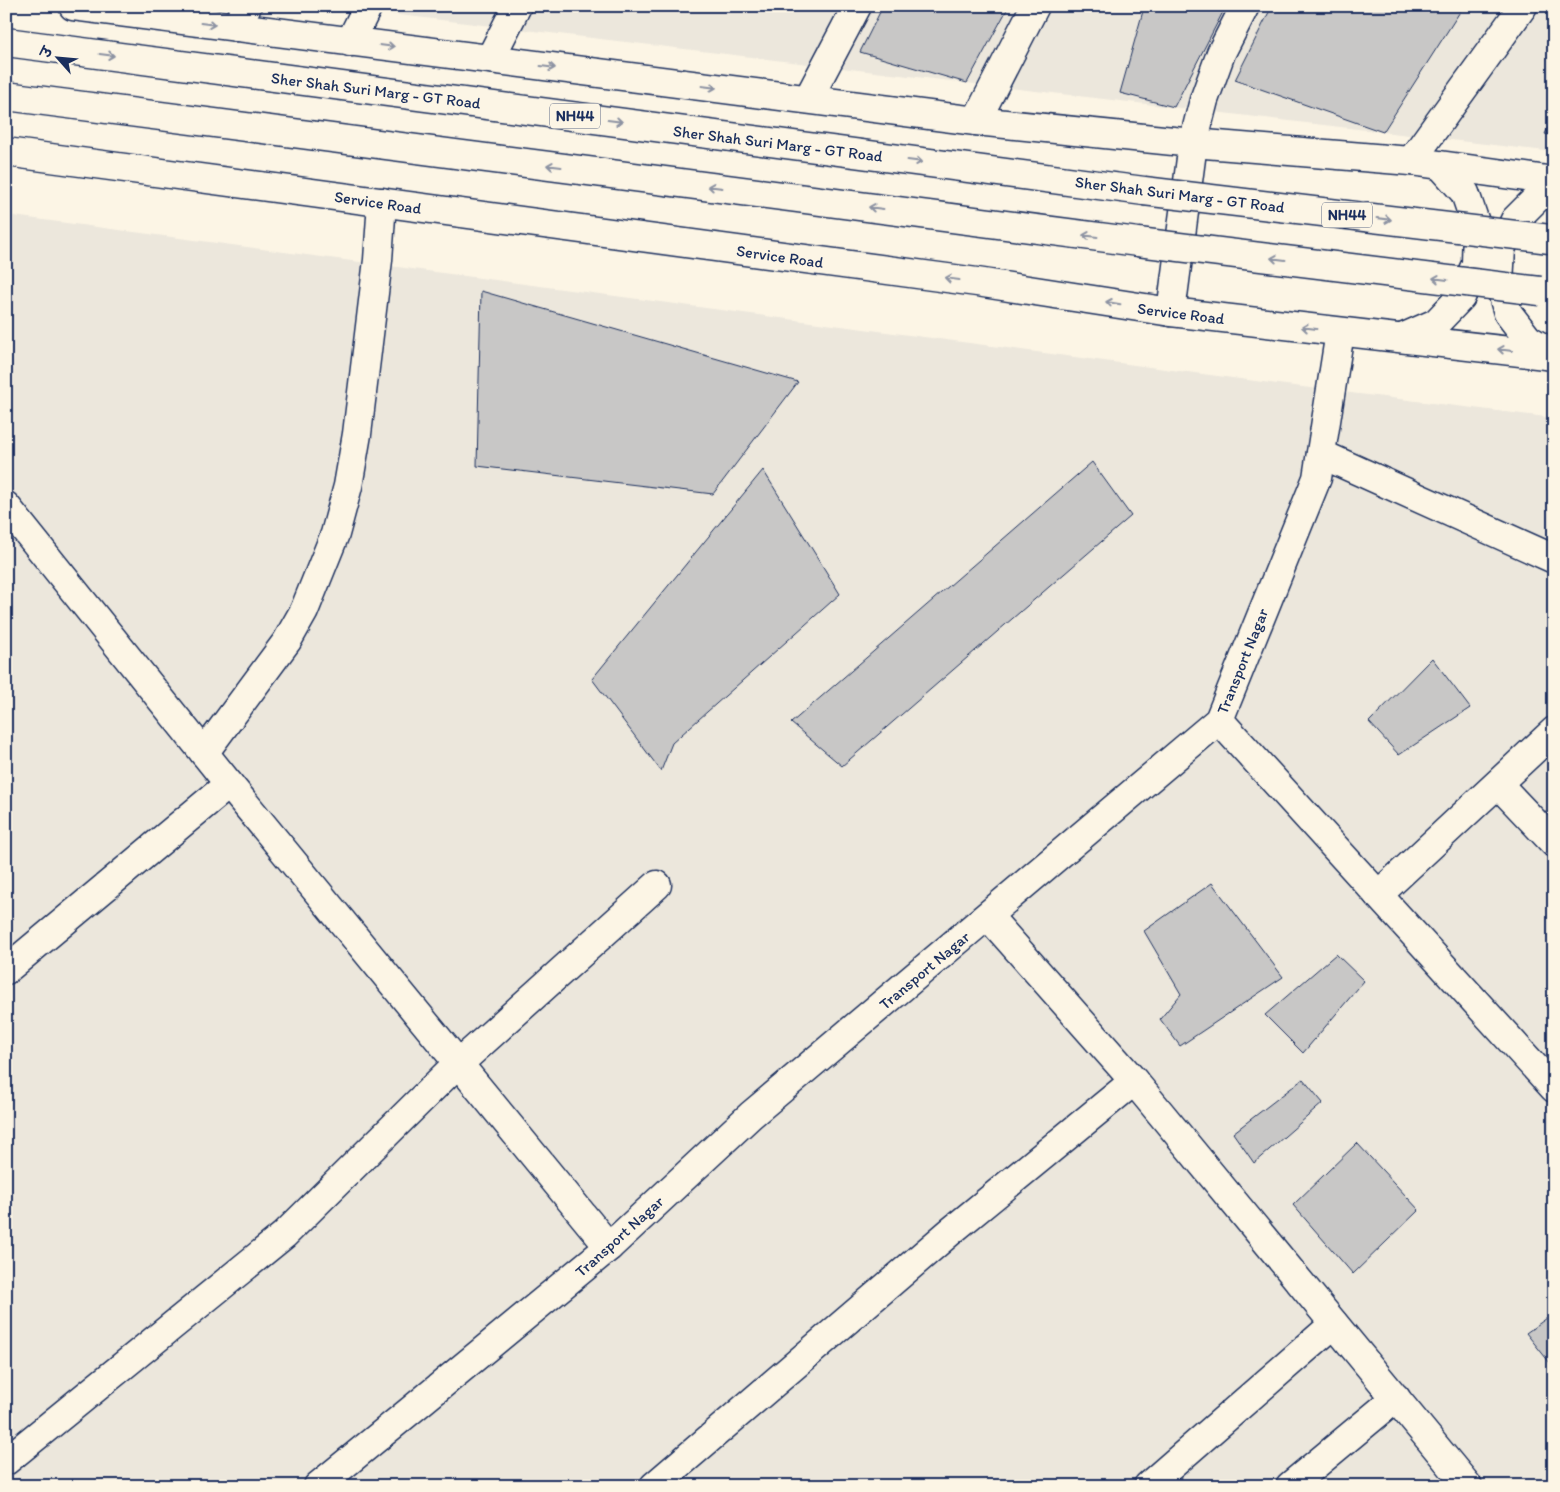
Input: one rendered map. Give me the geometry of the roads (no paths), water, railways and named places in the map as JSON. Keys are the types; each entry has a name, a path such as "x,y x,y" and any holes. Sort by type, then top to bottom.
{"main road":[{"path":"73,6 241,17 350,42 976,121 1194,143 1411,161 1554,181"},
{"path":"350,42 368,6"},
{"path":"490,60 517,6"},
{"path":"808,100 857,6"},
{"path":"976,121 1035,6"},
{"path":"1171,312 1194,143 1204,100 1220,53 1245,6"},
{"path":"1411,161 1524,6"},
{"name":"Sher Shah Suri Marg - GT Road","path":"6,42 1144,191 1552,239"},
{"path":"6,96 1138,242 1547,292"},
{"name":"Service Road","path":"6,152 977,282 1171,312 1554,355"},
{"path":"1402,338 1436,324 1461,298 1476,264 1477,228 1465,193 1441,166"},
{"path":"1554,190 1538,197 1515,220 1501,249 1499,282 1508,313 1528,338 1554,355"},
{"path":"204,753 287,641 304,611 335,534 348,486 358,434 378,260 382,202"},
{"name":"Transport Nagar","path":"318,1486 609,1247 751,1115 1219,720 1317,478 1340,332"},
{"path":"1321,454 1554,559"},
{"path":"6,506 229,784 609,1247"},
{"path":"1219,720 1554,1088"},
{"path":"1378,895 1554,731"},
{"path":"6,970 229,784"},
{"path":"1498,784 1554,843"},
{"path":"6,1461 284,1235 458,1063 657,885"},
{"path":"988,916 1134,1081 1468,1486"},
{"path":"654,1486 950,1232 1134,1081"},
{"path":"1148,1486 1334,1324"},
{"path":"1290,1486 1396,1398"}]}
